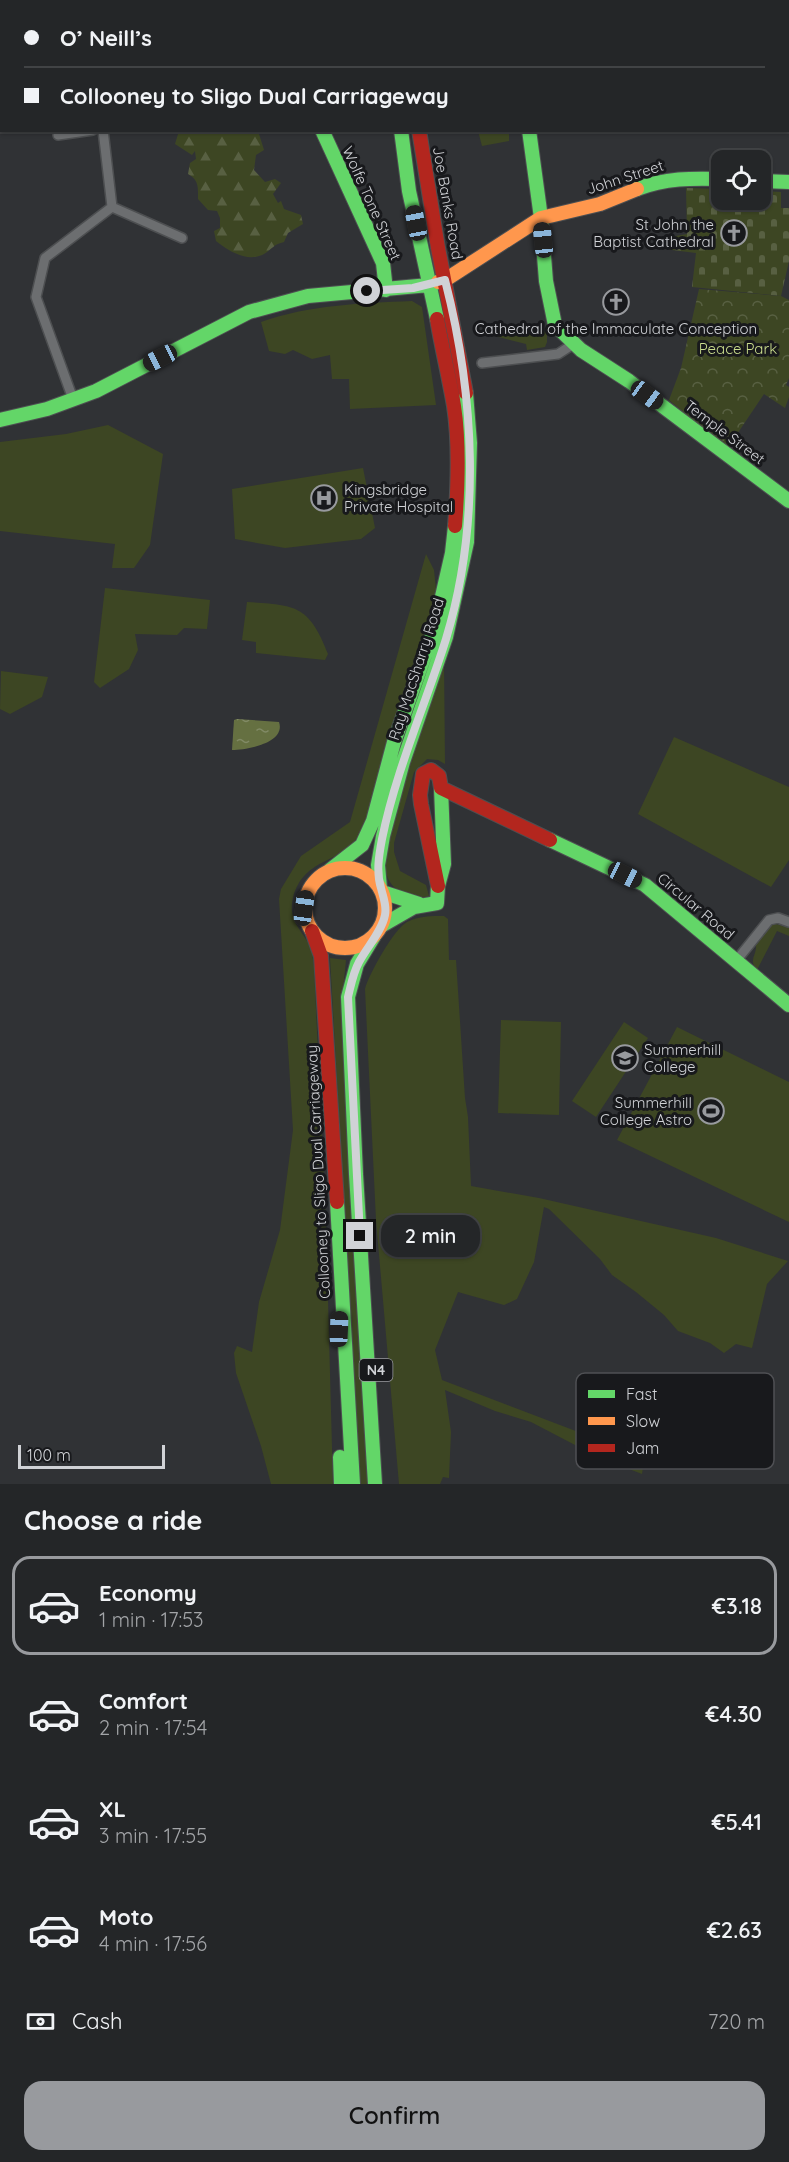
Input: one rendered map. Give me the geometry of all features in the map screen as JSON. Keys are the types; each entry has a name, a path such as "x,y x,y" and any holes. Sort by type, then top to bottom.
{"main road":[{"name":"Wolfe Tone Street","path":"323,132 383,263 390,290"},
{"name":"N4","path":"401,132 409,191 429,285"},
{"name":"Joe Banks Road","path":"419,132 445,280"},
{"name":"Temple Street","path":"529,132 541,218 546,281 552,317 560,331 788,498"},
{"name":"John Street","path":"0,420 46,409 96,391 249,312 308,296 429,285 445,280 541,218 600,204 666,180 711,179"},
{"path":"771,181 789,182"},
{"name":"Ray MacSharry Road","path":"381,890 378,865 383,836 403,762 446,637 467,542 470,443 466,391 445,280"},
{"name":"Ray MacSharry Road","path":"330,870 362,845 373,821 394,742 435,627 452,553 457,500 454,408 429,285"},
{"name":"Circular Road","path":"438,886 420,795 423,774 431,770 437,773 441,780 441,788 645,885 789,1005"},
{"path":"312,931 330,945 342,948 354,947 365,943 401,912 419,904 437,903 438,886 444,864 441,788"},
{"path":"330,870 341,867 364,872 373,878 381,890 419,904"},
{"name":"N4","path":"312,931 304,908 306,896 311,885 330,870"},
{"name":"N4","path":"375,1484 348,997 357,964 378,931 385,915 385,903 381,890"},
{"name":"Collooney to Sligo Dual Carriageway","path":"312,931 321,956 353,1484"},
{"name":"N4","path":"361,1257 373,1332 386,1484"},
{"name":"N4","path":"341,1273 338,1347 341,1484"}],"street":[{"path":"58,135 79,132"},
{"path":"103,132 112,207"},
{"path":"112,207 182,238"},
{"path":"73,399 36,297 45,258 112,207"},
{"path":"482,363 558,354 575,343"},
{"path":"736,961 769,920 778,918 789,922"}],"green space":[{"path":"179,132 256,132 264,150 256,155 254,170 265,182 275,179 281,183 273,194 278,203 281,201 284,209 301,215 303,224 288,233 284,242 258,256 238,255 227,249 216,241 214,231 220,228 217,211 208,210 198,199 196,181 188,174 190,163 196,159 195,151 192,155 175,144"},
{"path":"478,132 509,132 509,141 482,146"},
{"path":"686,188 711,189 711,210 771,210 771,192 781,192 781,208 789,208 789,261 781,296 692,287 696,253 664,249 664,238 687,234"},
{"name":"Peace Park","path":"699,289 781,296 789,300 789,378 786,385 789,387 789,397 785,408 764,394 727,449 669,400 681,368"},
{"path":"412,301 422,307 436,405 350,409 349,379 332,379 330,355 312,359 293,350 285,354 269,351 261,322 316,308"},
{"path":"521,325 523,334 547,331 545,347 527,350 526,344 487,334 490,329"},
{"path":"108,425 163,454 150,545 134,568 112,568 115,544 0,531 0,442 66,434"},
{"path":"363,468 375,528 361,539 285,548 235,539 232,489"},
{"path":"426,554 434,570 437,599 369,812 352,844 306,874 298,884 293,898 293,915 312,952 314,966 326,1226 333,1484 271,1484 261,1446 236,1373 234,1353 237,1346 252,1352 259,1302 280,1230 293,1130 279,899 281,889 301,856 350,822"},
{"path":"105,588 210,600 207,629 184,628 177,635 135,634 138,650 129,669 100,688 94,682"},
{"path":"247,602 278,604 299,611 307,617 321,638 328,654 325,660 256,653 256,642 242,640"},
{"path":"444,660 445,764 438,760 427,759 414,772 394,843 394,852 400,871 426,885 429,896 413,897 405,895 393,886 388,879 385,859 403,785"},
{"path":"1,671 48,677 42,697 10,714 0,709"},
{"path":"674,737 789,787 789,860 771,887 638,814"},
{"path":"430,916 444,916 448,919 449,960 456,960 471,1186 539,1198 716,1238 788,1261 767,1284 752,1348 736,1344 724,1353 710,1343 678,1331 664,1315 612,1275 600,1259 549,1209 544,1207 534,1262 517,1299 504,1305 458,1292 435,1350 442,1380 576,1431 576,1446 531,1422 495,1411 445,1390 451,1432 449,1478 443,1477 440,1484 399,1484 376,1220 365,989 371,973 402,926 407,922"},
{"path":"772,925 789,928 789,936 777,931 757,970 753,963 756,945"},
{"path":"330,958 346,960 342,1001 369,1484 360,1484"},
{"path":"501,1020 561,1022 559,1115 498,1113"},
{"path":"624,1022 648,1038 596,1117 572,1101"},
{"name":"Summerhill College Astro","path":"677,1027 789,1082 789,1222 617,1140"},
{"path":"629,1469 643,1469 642,1474"}],"water":[{"path":"234,720 279,722 280,729 277,735 264,744 232,750"}],"traffic: fast":[{"path":"323,132 383,263 386,290"},
{"path":"401,132 409,191 437,319"},
{"path":"529,132 541,218 546,281 555,325 581,350 629,381 789,501"},
{"path":"637,189 679,180 711,179"},
{"path":"771,181 789,182"},
{"path":"0,420 47,409 96,391 249,312 308,296 429,285 438,282"},
{"path":"380,888 378,865 383,836 403,762 446,637 467,542 470,443 466,393"},
{"path":"330,870 362,845 373,821 394,742 435,627 452,553 455,526"},
{"path":"381,926 414,907 437,903 438,886 444,864 441,788"},
{"path":"550,840 645,885 789,1005"},
{"path":"382,892 419,904"},
{"path":"374,936 357,964 348,997 356,1174 375,1484"},
{"path":"337,1202 353,1484"},
{"path":"340,1457 341,1484"}],"traffic: slow":[{"path":"438,282 445,280 541,218 600,204 637,189"},
{"path":"345,868 360,871 373,880 382,893 385,908 382,923 373,936 360,945 345,948 330,945 317,936 308,923 305,908 308,893 317,880 330,871 345,868"}],"traffic: jam":[{"path":"419,132 438,248 466,393"},
{"path":"437,319 456,421 458,466 455,526"},
{"path":"438,886 420,795 423,774 431,770 439,776 441,788 550,840"},
{"path":"312,931 321,956 337,1202"}],"place":[{"name":"St John the Baptist Cathedral","path":"734,233"},
{"name":"Cathedral of the Immaculate Conception","path":"616,302"},
{"name":"Kingsbridge Private Hospital","path":"324,498"},
{"name":"Summerhill College","path":"625,1058"},
{"name":"Summerhill College Astro","path":"711,1111"}],"route":[{"path":"360,1236 348,997 357,964 381,926 385,915 378,865 383,836 403,762 446,637 458,590 467,542 470,482 466,391 445,280 413,288 367,291"}]}
